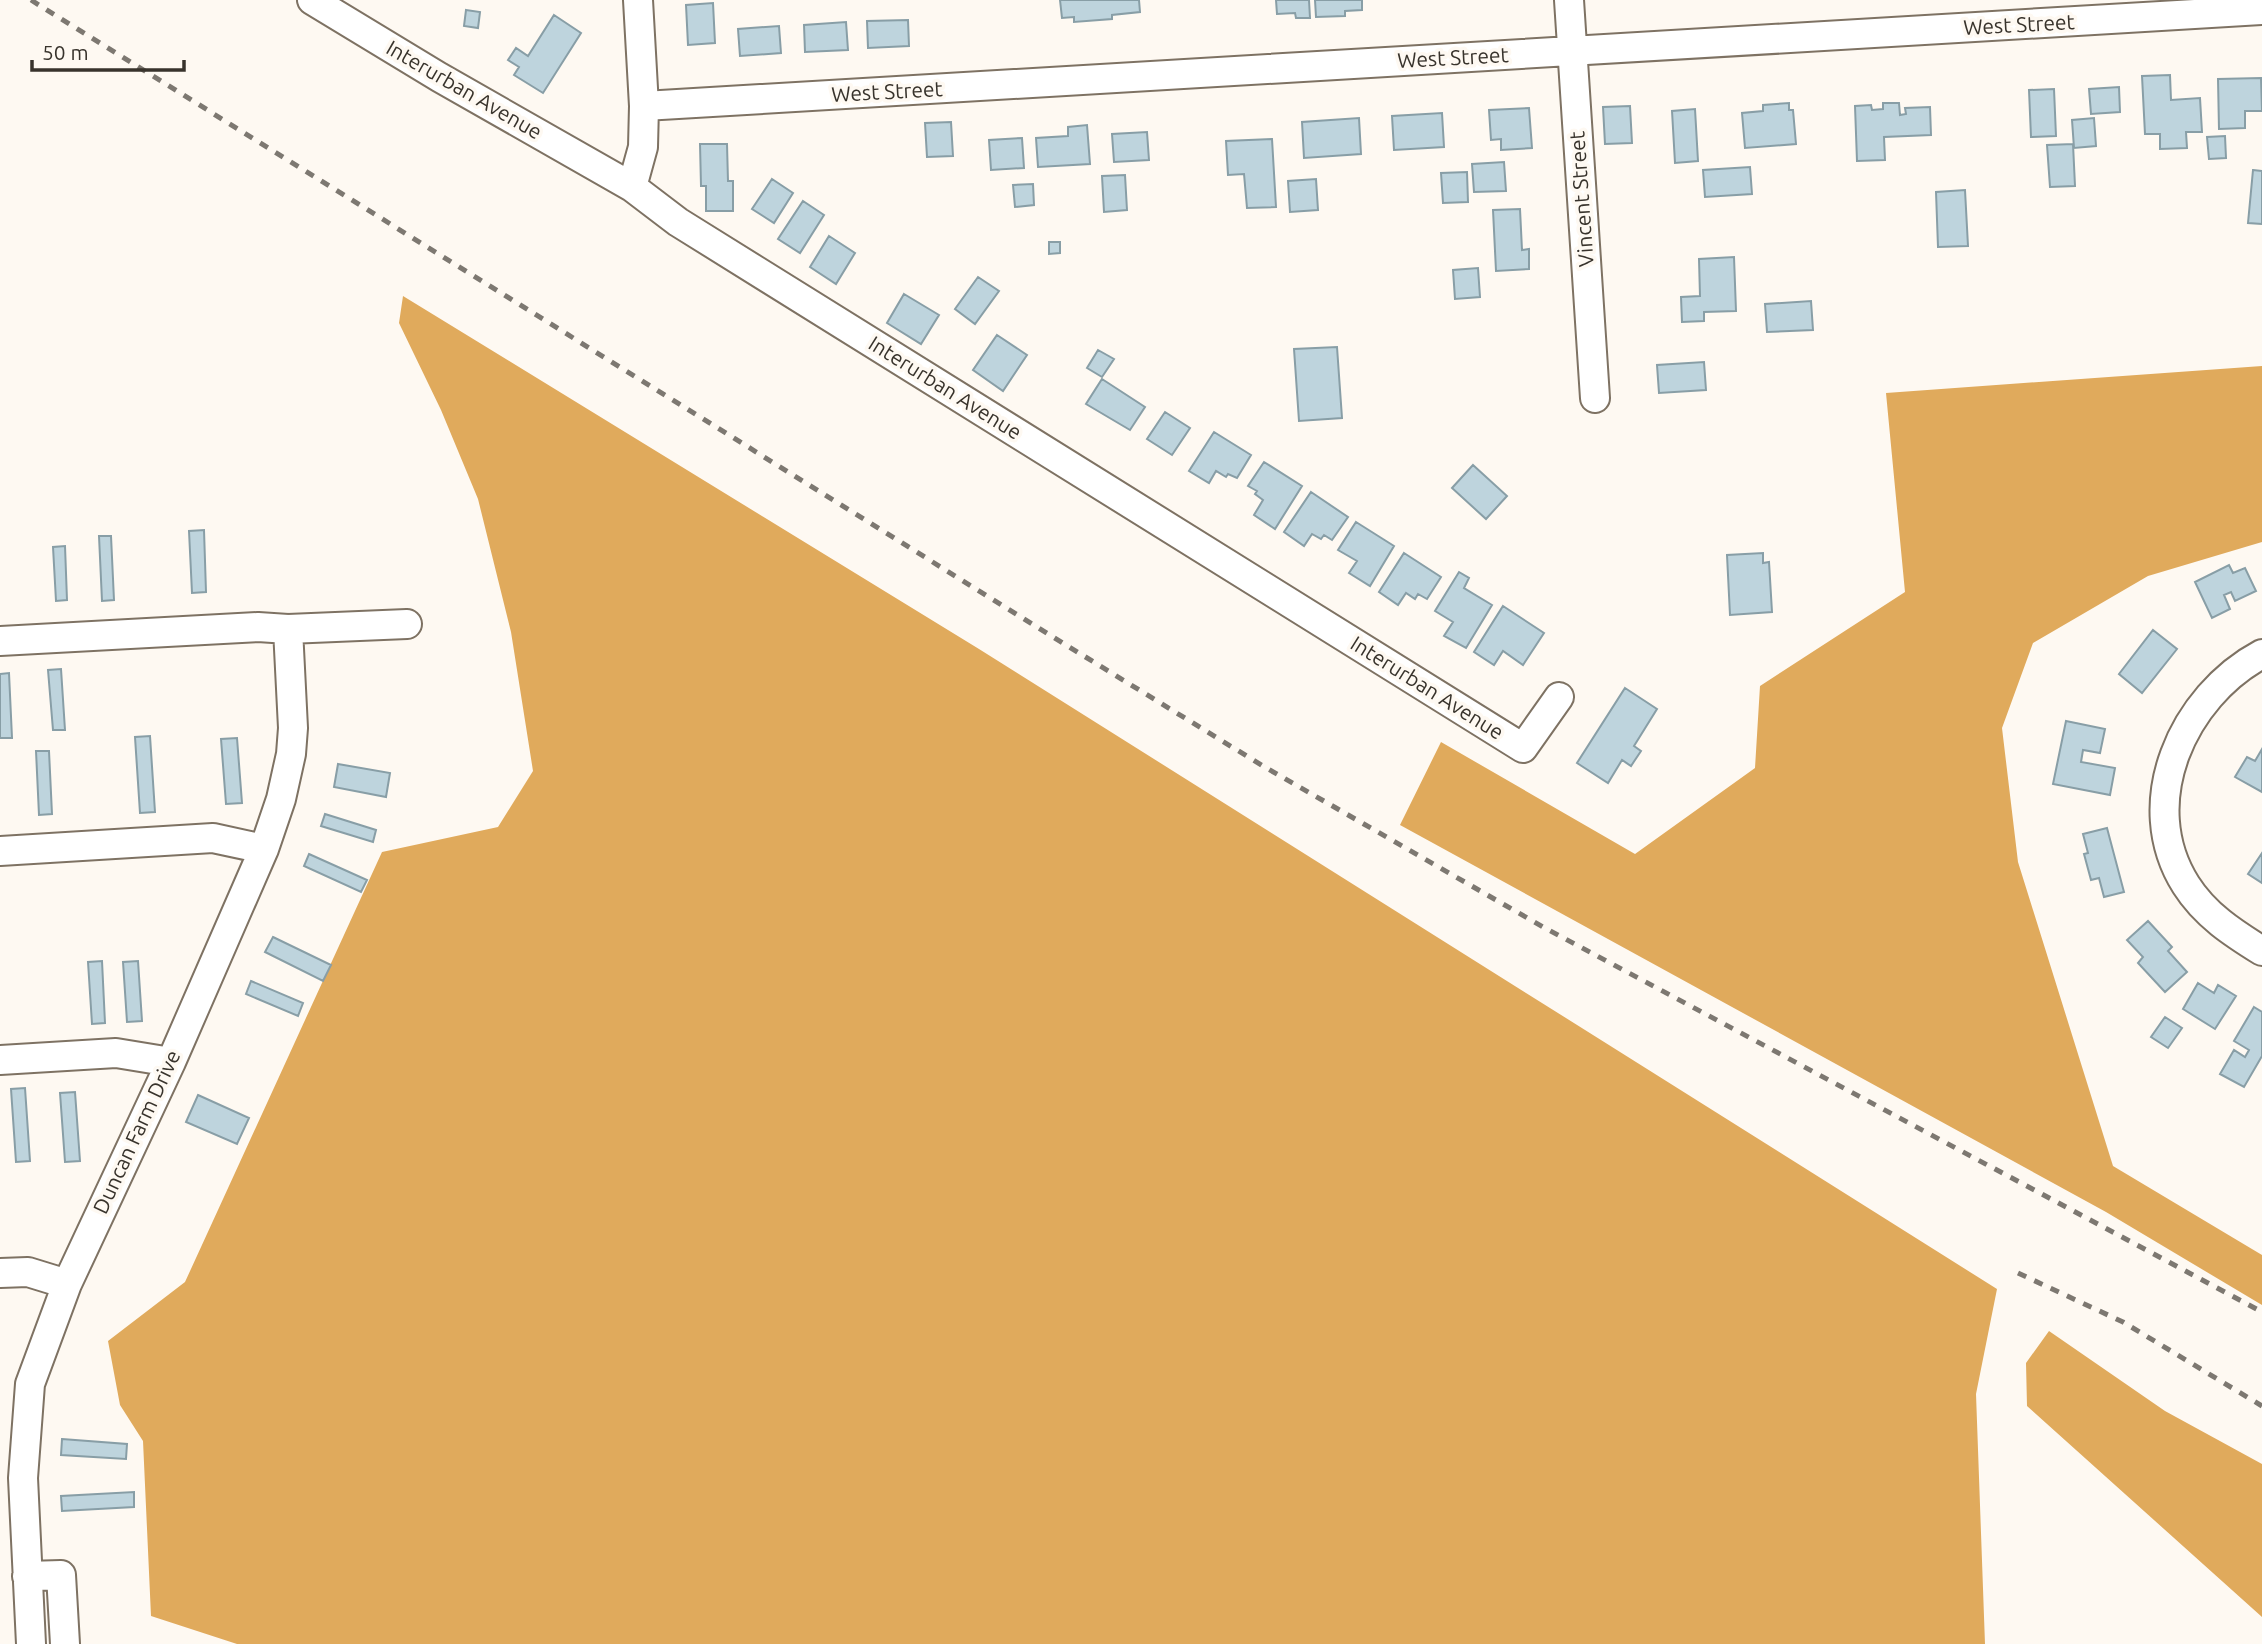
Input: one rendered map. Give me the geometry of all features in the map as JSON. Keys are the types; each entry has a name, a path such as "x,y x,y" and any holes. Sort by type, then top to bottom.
{"street":[{"name":"Interurban Avenue","path":"312,0 632,187 678,222 1523,748 1559,697"},
{"path":"632,187 643,147 644,106 638,0"},
{"name":"Vincent Street","path":"1569,0 1595,398"},
{"name":"West Street","path":"644,106 2262,10"},
{"path":"0,641 258,627 288,629 407,624"},
{"name":"Duncan Farm Drive","path":"31,1644 27,1576 11,1479 30,1384 67,1284 171,1062 264,849 281,800 291,754 293,728 288,629"},
{"path":"2262,654 2224,679 2206,699 2182,736 2165,793 2166,821 2172,855 2185,883 2199,902 2224,926 2262,951"},
{"path":"0,851 213,838 264,849"},
{"path":"0,1060 116,1052 171,1062"},
{"path":"0,1273 28,1272 67,1284"},
{"path":"27,1576 61,1574 65,1644"}],"shaded area":[{"path":"403,296 979,649 1997,1289 1976,1394 1985,1644 237,1644 151,1616 143,1441 120,1405 108,1341 185,1282 382,852 498,827 533,771 511,632 478,499 441,410 399,323"},
{"path":"2262,366 2262,542 2148,576 2033,643 2002,728 2018,862 2113,1166 2262,1255 2262,1305 2106,1212 1400,825 1441,742 1635,854 1755,768 1760,686 1905,592 1886,393"},
{"path":"2049,1331 2165,1411 2262,1464 2262,1617 2027,1406 2026,1363"}],"building":[{"path":"1060,0 1139,0 1140,12 1112,15 1112,19 1074,22 1074,17 1062,18"},
{"path":"1276,0 1309,0 1310,18 1296,18 1295,13 1277,14"},
{"path":"1315,0 1362,0 1362,10 1345,11 1345,16 1316,17"},
{"path":"713,3 715,43 688,45 686,5"},
{"path":"466,10 480,12 478,28 464,26"},
{"path":"554,15 581,33 543,93 514,75 519,67 508,60 516,48 528,56"},
{"path":"908,20 909,46 868,48 867,21"},
{"path":"846,22 848,50 805,52 804,25"},
{"path":"779,26 781,53 740,56 738,29"},
{"path":"2170,75 2171,100 2200,98 2202,132 2186,132 2187,148 2160,149 2160,134 2145,134 2142,76"},
{"path":"2261,78 2262,111 2245,111 2245,128 2219,129 2218,79"},
{"path":"2119,87 2120,112 2091,114 2089,89"},
{"path":"2054,89 2056,136 2031,137 2029,90"},
{"path":"1789,103 1789,110 1793,110 1796,144 1745,148 1742,113 1763,111 1763,105"},
{"path":"1883,103 1899,103 1900,115 1906,114 1905,108 1930,107 1931,135 1884,137 1885,160 1857,161 1855,106 1871,105 1872,110 1883,109"},
{"path":"1630,106 1632,143 1605,144 1603,107"},
{"path":"1529,108 1532,148 1501,150 1501,139 1491,140 1489,110"},
{"path":"1695,109 1698,161 1675,163 1672,111"},
{"path":"1442,113 1444,147 1394,150 1392,116"},
{"path":"1359,118 1361,154 1304,158 1302,122"},
{"path":"2094,118 2096,146 2074,148 2072,120"},
{"path":"951,122 953,156 927,157 925,123"},
{"path":"1087,125 1090,164 1038,167 1036,138 1068,136 1068,127"},
{"path":"1147,132 1149,160 1114,162 1112,134"},
{"path":"2225,136 2226,158 2209,159 2207,137"},
{"path":"1022,138 1024,168 991,170 989,140"},
{"path":"1272,139 1276,207 1247,208 1244,174 1228,175 1226,141"},
{"path":"700,144 727,144 728,181 733,181 733,211 706,211 706,186 701,186"},
{"path":"2073,144 2075,186 2050,187 2047,145"},
{"path":"1504,162 1506,191 1474,192 1472,164"},
{"path":"1750,167 1752,194 1705,197 1703,170"},
{"path":"2253,170 2262,171 2262,224 2248,223"},
{"path":"1467,172 1468,202 1443,203 1441,173"},
{"path":"1125,175 1127,210 1104,212 1102,176"},
{"path":"772,179 793,193 774,223 752,209"},
{"path":"1316,179 1318,210 1290,212 1288,181"},
{"path":"1033,184 1034,205 1015,207 1013,185"},
{"path":"1965,190 1968,246 1938,247 1936,192"},
{"path":"803,201 824,215 800,253 778,239"},
{"path":"1520,209 1522,250 1529,249 1529,269 1496,271 1493,210"},
{"path":"829,236 855,253 836,284 810,267"},
{"path":"1049,242 1060,242 1060,253 1049,254"},
{"path":"1734,257 1736,311 1704,312 1704,321 1682,322 1681,297 1700,296 1699,259"},
{"path":"1478,268 1480,297 1455,299 1453,270"},
{"path":"978,277 999,291 975,324 955,309"},
{"path":"904,294 939,315 921,344 887,323"},
{"path":"1811,301 1813,330 1767,332 1765,304"},
{"path":"997,335 1027,355 1003,391 973,370"},
{"path":"1337,347 1342,418 1299,421 1294,349"},
{"path":"1098,350 1114,359 1102,377 1087,368"},
{"path":"1704,362 1706,390 1659,393 1657,365"},
{"path":"1102,379 1145,407 1130,430 1086,404"},
{"path":"1165,412 1190,428 1172,455 1147,439"},
{"path":"1214,432 1251,455 1237,478 1228,474 1226,477 1216,471 1209,483 1189,471"},
{"path":"1264,462 1302,486 1275,529 1254,515 1263,500 1255,494 1257,491 1248,486"},
{"path":"1473,465 1507,496 1486,519 1452,488"},
{"path":"1311,492 1348,517 1332,540 1324,535 1321,539 1312,534 1304,546 1284,532"},
{"path":"1356,522 1394,546 1370,586 1349,573 1357,561 1338,550"},
{"path":"204,530 206,592 192,593 189,531"},
{"path":"99,536 111,536 114,600 102,601"},
{"path":"65,546 67,600 56,601 53,547"},
{"path":"1404,553 1441,577 1427,599 1418,594 1415,599 1406,593 1398,605 1379,592"},
{"path":"1763,553 1763,563 1769,562 1772,612 1730,615 1727,555"},
{"path":"2229,565 2233,573 2245,568 2256,591 2235,601 2231,592 2224,595 2230,609 2212,618 2195,582"},
{"path":"1459,572 1469,578 1464,588 1492,605 1466,648 1444,636 1453,622 1435,611"},
{"path":"1503,606 1544,633 1523,665 1503,651 1494,665 1474,652"},
{"path":"2153,630 2177,649 2142,693 2119,674"},
{"path":"61,669 65,730 53,730 48,670"},
{"path":"9,673 12,738 0,738 0,674"},
{"path":"1625,688 1657,709 1634,746 1641,751 1631,766 1622,760 1608,783 1577,763"},
{"path":"2066,721 2105,729 2100,753 2083,750 2081,762 2115,768 2110,795 2053,784"},
{"path":"150,736 155,812 140,813 135,737"},
{"path":"237,738 242,803 226,804 221,739"},
{"path":"2262,749 2262,792 2235,777 2247,757 2255,761"},
{"path":"36,751 49,751 52,814 39,815"},
{"path":"338,764 390,773 386,797 334,787"},
{"path":"325,814 376,830 373,842 321,826"},
{"path":"2107,828 2124,892 2104,897 2099,878 2091,880 2084,854 2088,853 2083,834"},
{"path":"2262,853 2262,883 2248,874"},
{"path":"309,854 367,880 361,892 304,866"},
{"path":"2148,921 2172,947 2168,951 2187,972 2165,992 2138,963 2143,957 2127,940"},
{"path":"273,937 331,965 323,981 265,952"},
{"path":"102,961 105,1023 92,1024 88,962"},
{"path":"138,961 142,1021 127,1022 123,962"},
{"path":"251,981 303,1003 298,1016 246,994"},
{"path":"2198,983 2214,993 2218,985 2236,996 2215,1029 2183,1009"},
{"path":"2254,1007 2262,1012 2262,1056 2244,1087 2220,1074 2234,1050 2245,1057 2249,1050 2234,1041"},
{"path":"2165,1017 2182,1028 2168,1048 2151,1037"},
{"path":"25,1088 30,1161 16,1162 11,1089"},
{"path":"75,1092 80,1161 65,1162 60,1093"},
{"path":"198,1095 249,1118 237,1144 186,1122"},
{"path":"62,1439 127,1444 126,1459 61,1455"},
{"path":"134,1492 134,1507 62,1511 61,1496"}],"railway":[{"path":"31,0 1263,766 1543,927 2262,1312"},
{"path":"2018,1273 2123,1322 2262,1406"}]}
